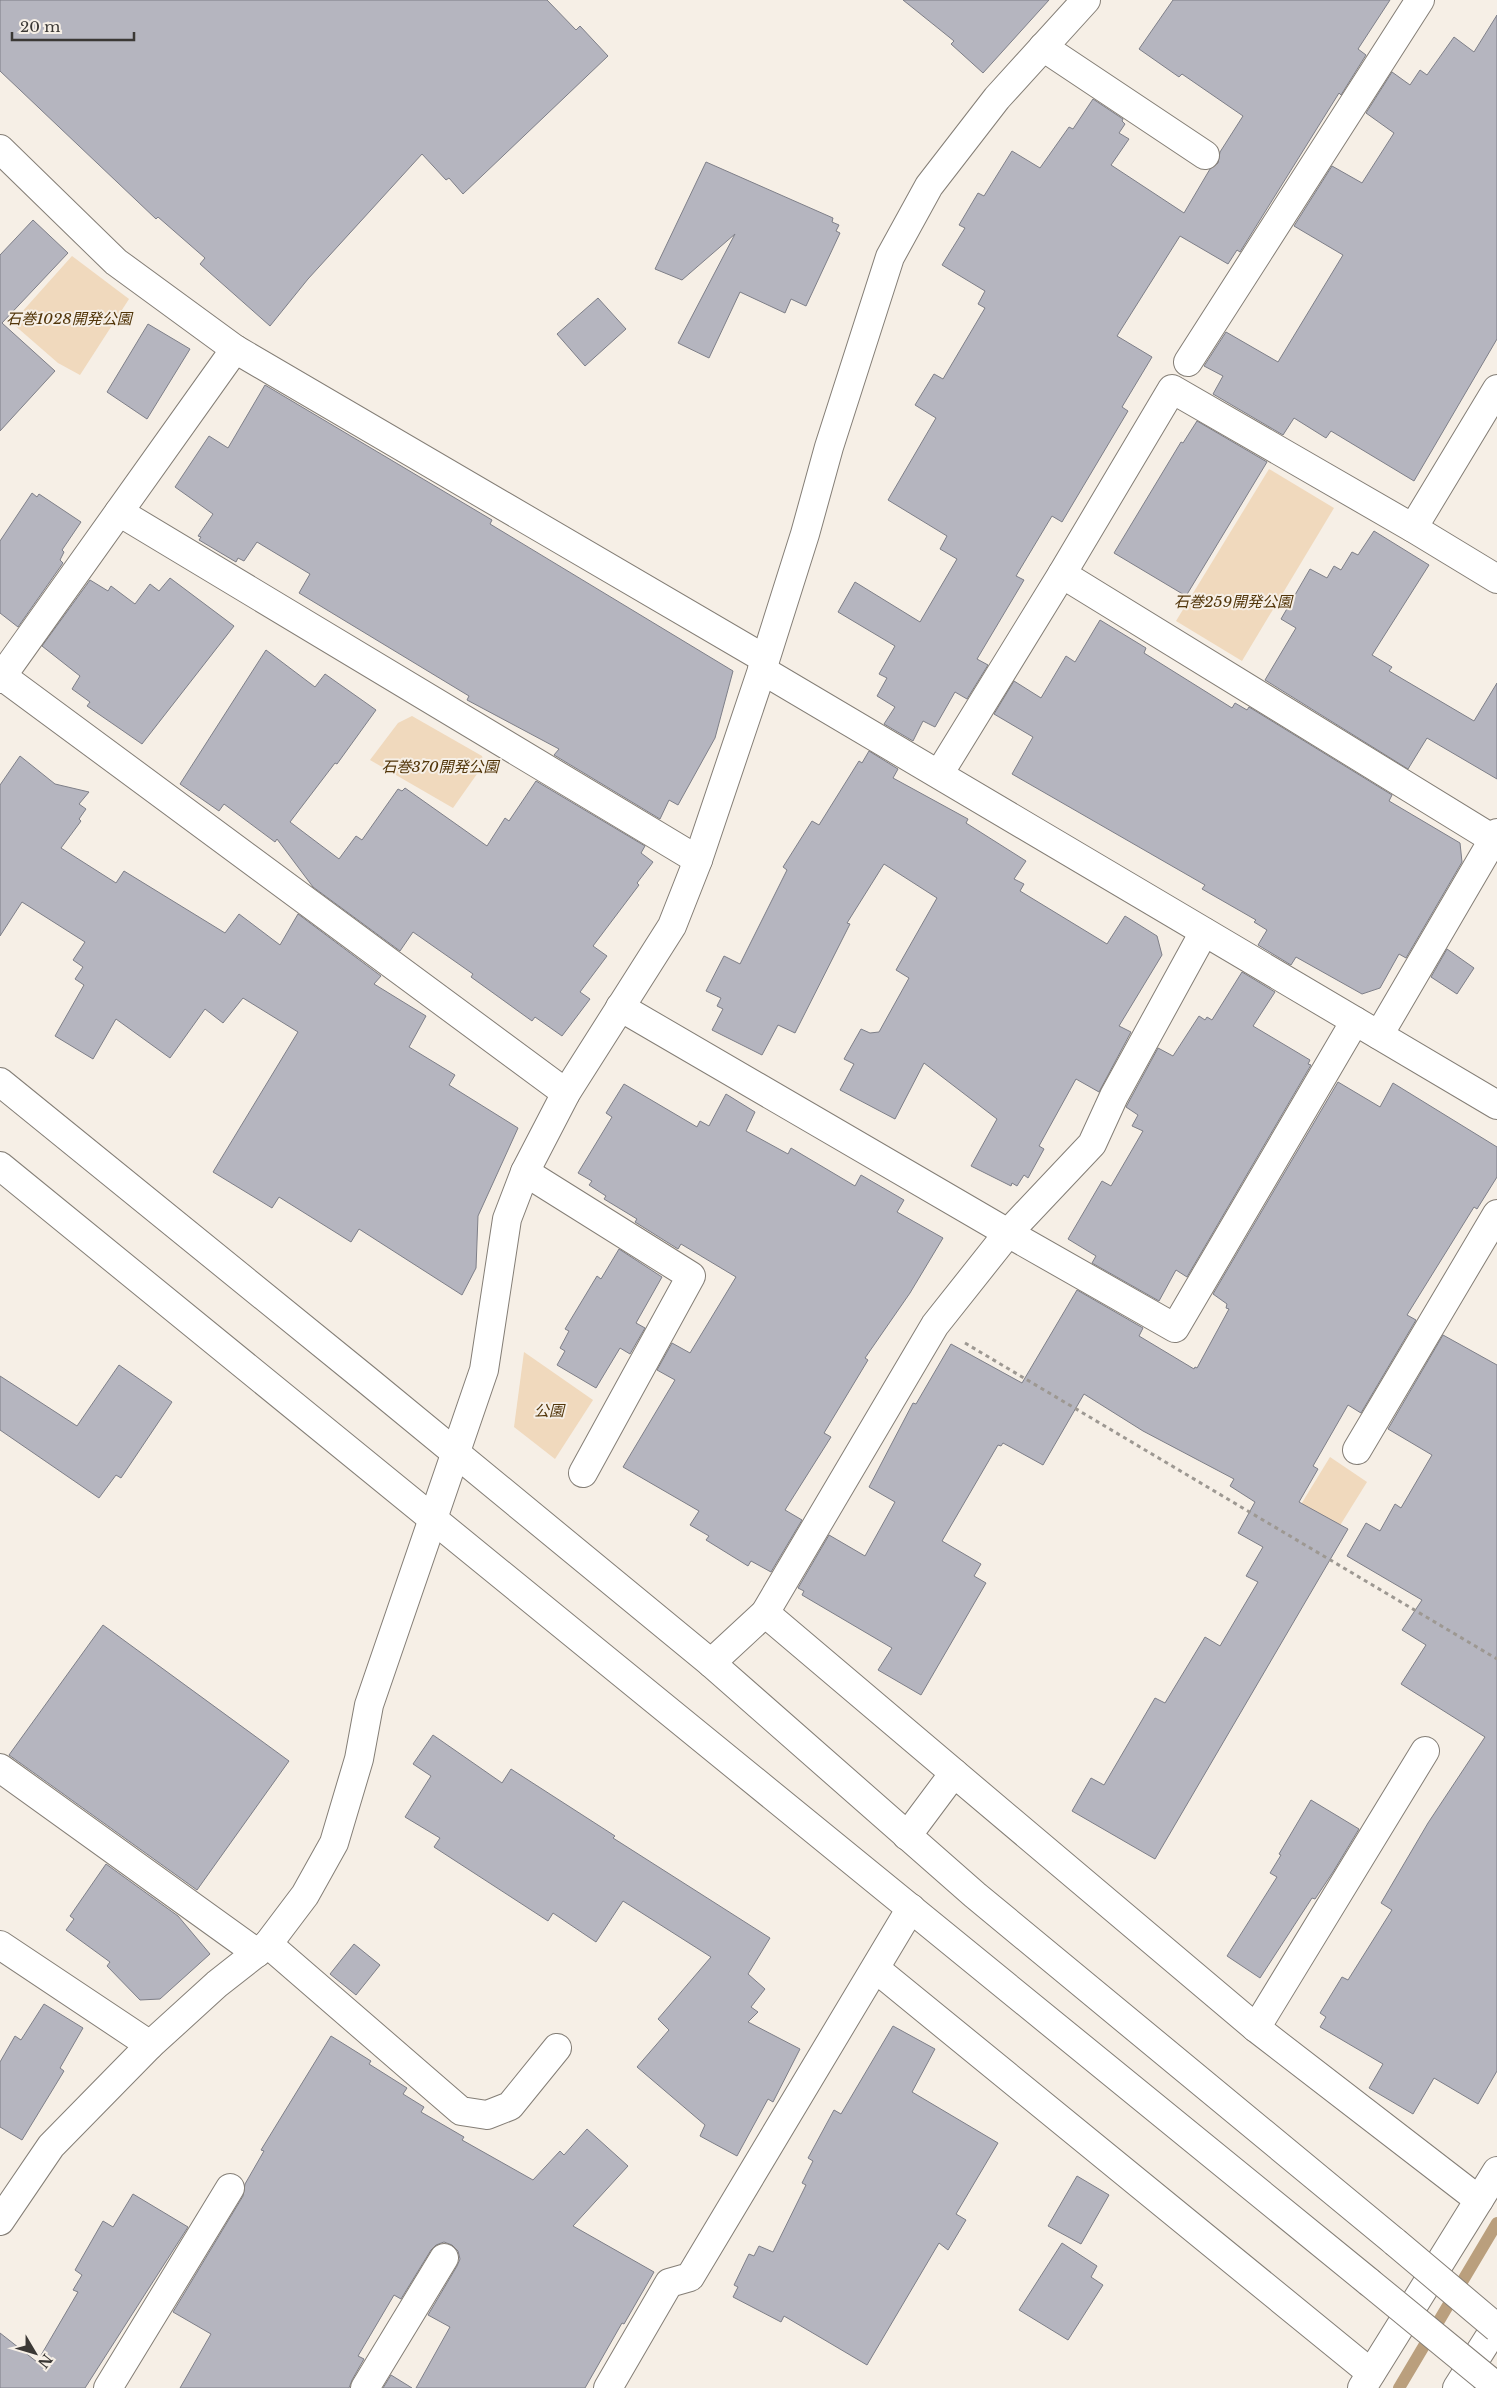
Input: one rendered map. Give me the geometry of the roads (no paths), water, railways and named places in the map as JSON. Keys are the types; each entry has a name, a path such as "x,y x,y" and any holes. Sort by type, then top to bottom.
{"street":[{"path":"0,2221 52,2146 150,2045 217,1984 262,1948 305,1894 334,1843 359,1759 369,1705 457,1454 484,1370 507,1219 525,1172 566,1093 672,926 698,860 763,665 805,534 829,447 890,257 929,186 997,98 1086,0"},
{"path":"1188,362 1420,0"},
{"path":"1043,47 1205,155"},
{"path":"0,148 116,262 235,349 763,665 939,774 1497,1105"},
{"path":"235,349 1,678 566,1093"},
{"path":"939,774 1062,574 1172,389 1497,578"},
{"path":"1414,528 1497,389"},
{"path":"119,512 698,860"},
{"path":"1062,574 1495,836 1379,1035"},
{"path":"711,1663 765,1614 935,1325 1008,1233 1092,1144 1114,1096 1204,932"},
{"path":"620,1007 1175,1328 1355,1021"},
{"path":"0,1082 711,1663 907,1836 1497,2326 1457,2388"},
{"path":"0,1166 1497,2387"},
{"path":"525,1172 691,1276 583,1473"},
{"path":"1357,1450 1497,1214"},
{"path":"765,1614 1256,2028 1480,2200"},
{"path":"1256,2028 1425,1751"},
{"path":"0,1768 262,1948 461,2111 487,2115 510,2106 557,2048"},
{"path":"907,1836 954,1773"},
{"path":"608,2388 669,2283 690,2277 911,1908"},
{"path":"0,1945 150,2045"},
{"path":"876,1968 1367,2381 1497,2171"},
{"path":"108,2388 230,2188"},
{"path":"366,2388 444,2258"}],"waterway":[{"path":"1399,2388 1497,2223"}],"park label":[{"name":"石巻1028開発公園","path":"69,318"},
{"name":"石巻259開発公園","path":"1233,601"},
{"name":"石巻370開発公園","path":"440,766"},
{"name":"公園","path":"549,1410"}]}
